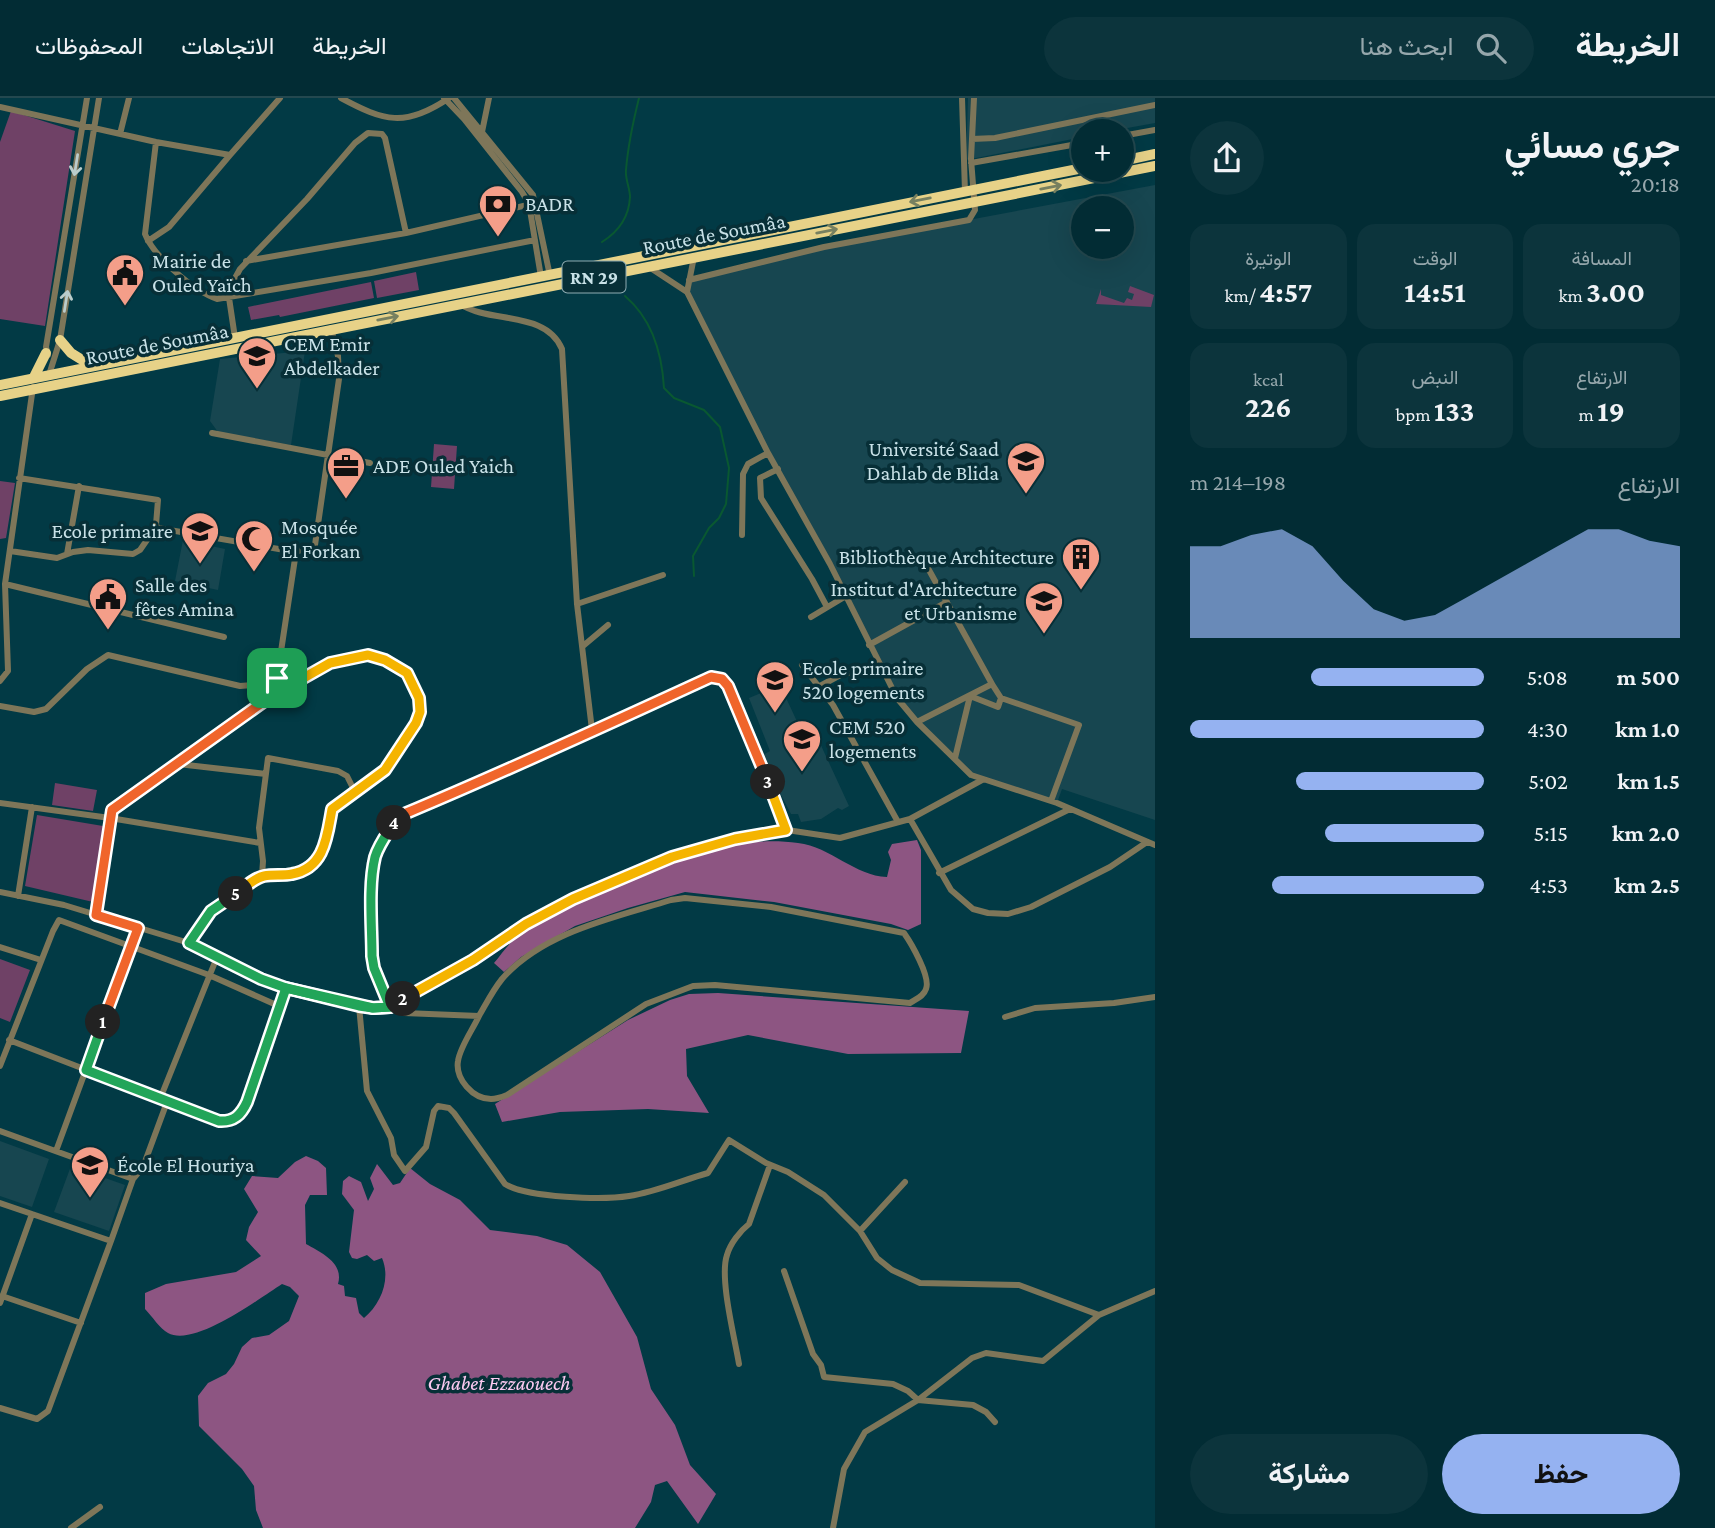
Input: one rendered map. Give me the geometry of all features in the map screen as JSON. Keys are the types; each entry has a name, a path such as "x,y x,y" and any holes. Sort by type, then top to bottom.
{"highway":[{"path":"1134,158 1155,154"},
{"name":"Route de Soumâa","path":"36,389 330,324 694,257 1155,166"},
{"name":"Route de Soumâa","path":"456,299 545,276 1071,171"},
{"name":"Route de Soumâa","path":"34,377 235,338 330,324"},
{"path":"60,340 78,358 93,366"},
{"path":"34,377 51,355"},
{"name":"RN 29","path":"0,385 34,377"},
{"name":"RN 29","path":"0,396 36,389"}],"street":[{"path":"2,98 0,105 82,126 230,155"},
{"path":"36,389 50,374 87,98"},
{"path":"51,355 60,340 99,98"},
{"path":"120,134 129,98"},
{"path":"148,241 169,227 280,98"},
{"path":"341,98 377,116 390,118 414,115 448,98"},
{"path":"448,98 482,132 528,187 545,276"},
{"path":"448,98 532,204 536,240 545,276"},
{"path":"482,132 489,98"},
{"path":"689,280 824,247 969,220 975,210 975,202 969,191 962,98"},
{"path":"969,191 974,98"},
{"path":"972,139 995,138 1155,105"},
{"path":"1134,134 1155,130"},
{"path":"235,338 228,297 231,284 246,261 355,143 368,133 382,134 385,138 406,233"},
{"path":"156,142 144,228 148,241 168,264 198,290 217,299 371,273 536,240"},
{"path":"971,163 1071,145"},
{"path":"246,261 406,233 532,204"},
{"path":"687,292 694,257"},
{"path":"647,266 687,292 897,698 917,722 971,775 1070,808 1155,845"},
{"path":"456,299 470,311 540,327 553,335 562,349 578,604 592,730"},
{"path":"156,527 296,552 314,545 339,369 330,324"},
{"path":"0,681 8,671 5,584 19,478 36,389 34,377"},
{"path":"212,433 370,463"},
{"path":"742,535 743,474 748,464 768,453"},
{"path":"778,468 760,478 761,498 827,607"},
{"path":"10,551 57,558 88,550 136,554 156,527 158,500 19,478"},
{"path":"67,554 79,486"},
{"path":"277,678 296,552"},
{"path":"924,561 1001,698 1080,725 1051,801"},
{"path":"578,604 663,575"},
{"path":"5,584 224,637"},
{"path":"811,617 846,596"},
{"path":"869,645 947,603"},
{"path":"583,646 608,625"},
{"path":"96,915 113,807 273,695 281,693 330,663 368,655 385,660 407,673 419,698 420,712 416,723 385,770 332,809 324,846 317,861 305,870 291,874 262,876 211,911 189,943"},
{"path":"0,706 34,712 46,709 87,669 108,656 240,686 268,684"},
{"path":"802,665 820,686 898,822"},
{"path":"820,686 844,673 869,673 882,669"},
{"path":"479,1016 404,1013 390,1007 374,968 372,956 375,856 381,842 404,814 499,774 711,677 722,679 733,698 786,830"},
{"path":"273,695 268,684 272,679 282,681 284,689"},
{"path":"917,722 992,684"},
{"path":"970,696 998,707 1001,698"},
{"path":"955,758 970,696"},
{"path":"262,876 259,828 268,758 338,771 347,776 355,792"},
{"path":"178,764 266,774"},
{"path":"0,892 64,905 189,943 261,979 286,988 359,1006 390,1007 473,960 526,924 573,899 672,857 735,839 786,830 840,838 909,818 982,780"},
{"path":"0,803 260,843"},
{"path":"18,895 32,807"},
{"path":"939,873 1070,808"},
{"path":"909,818 951,890 973,909 988,913 1008,914 1031,907 1110,867 1147,842"},
{"path":"685,898 771,906 904,933 927,982 920,997 910,1003 715,985 693,986 646,1003 507,1095 491,1099 472,1092 458,1071 458,1060 479,1016 501,981 533,953 586,926 685,898"},
{"path":"0,1066 64,905"},
{"path":"59,920 209,975 281,1007"},
{"path":"56,1152 138,928"},
{"path":"0,947 41,960"},
{"path":"0,1408 37,1419 48,1411 134,1180 143,1167 164,1100 217,957"},
{"path":"9,1040 219,1121 229,1122 238,1116 247,1102 286,988"},
{"path":"1005,1017 1034,1008 1114,1003 1155,996"},
{"path":"359,1006 367,1091 391,1138 394,1154 405,1171 426,1147 434,1111 438,1105 449,1108 454,1113 505,1184 513,1189 529,1192 581,1197 630,1196 708,1173 729,1140 824,1195 860,1231 877,1258 891,1270 920,1283 1019,1285 1099,1315"},
{"path":"0,1131 134,1180"},
{"path":"739,1364 725,1281 726,1256 741,1230 749,1224 770,1165"},
{"path":"860,1231 905,1182"},
{"path":"0,1203 111,1241"},
{"path":"32,1214 1,1298 81,1323"},
{"path":"783,1271 824,1377 893,1384 908,1391 918,1400 973,1405 986,1412 995,1422"},
{"path":"833,1528 844,1469 865,1432 918,1400 972,1357 986,1353 1043,1361 1099,1315 1155,1291"},
{"path":"71,1528 100,1507"}],"shaded area":[{"path":"968,98 1155,98 1155,123 1134,127 1134,119 1071,119 1071,139 966,160"},
{"path":"11,111 75,131 45,326 0,319 0,142"},
{"name":"Université Saad Dahlab de Blida","path":"1155,185 1155,820 1062,789 1057,803 971,775 897,698 687,292 689,280 824,247 1071,201 1071,259 1134,259 1134,196 1096,196"},
{"path":"416,272 419,290 377,298 374,281"},
{"path":"371,282 374,298 280,317 251,320 248,307"},
{"path":"1130,286 1154,295 1151,307 1096,304 1101,289 1101,295 1124,303 1127,298 1132,300 1134,294 1128,292"},
{"name":"CEM Emir Abdelkader","path":"305,351 291,445 218,432 210,421 220,359"},
{"path":"434,444 457,446 454,489 431,487"},
{"path":"0,481 15,483 6,538 0,539"},
{"name":"Ecole primaire","path":"183,540 225,549 218,590 175,581"},
{"name":"CEM 520 logements","path":"780,685 801,730 812,726 849,806 842,810 838,808 821,819 801,822 798,814 791,814 761,756 770,751 749,698"},
{"path":"55,783 97,790 93,811 52,805"},
{"path":"37,815 103,826 93,902 25,886"},
{"path":"0,959 30,970 10,1022 0,1018"},
{"path":"0,1141 49,1159 32,1207 0,1196"},
{"name":"École El Houriya","path":"71,1166 125,1185 109,1231 54,1212"}],"green space":[{"path":"917,840 921,850 921,924 908,930 891,924 774,902 685,892 575,926 521,957 504,972 494,963 515,939 557,911 618,883 693,855 755,842 798,843 821,850 864,872 887,877 891,860 888,852 892,844"},
{"path":"718,993 969,1011 961,1053 848,1054 748,1035 686,1049 687,1076 709,1113 648,1109 560,1112 502,1122 495,1104 628,1020 689,994"},
{"name":"Ghabet Ezzaouech","path":"306,1156 326,1168 327,1195 310,1195 305,1205 306,1244 335,1264 338,1284 344,1286 345,1296 356,1298 359,1313 364,1318 383,1291 385,1266 382,1258 374,1261 367,1255 357,1259 352,1258 349,1252 354,1210 342,1194 343,1181 349,1176 361,1182 368,1201 374,1189 370,1178 377,1164 393,1185 400,1183 410,1168 430,1184 460,1200 490,1230 537,1236 567,1245 600,1272 637,1337 651,1389 675,1425 690,1465 716,1494 698,1524 667,1481 655,1485 651,1502 635,1528 263,1528 256,1510 254,1486 242,1469 199,1426 198,1396 208,1383 226,1374 242,1347 252,1338 269,1335 289,1321 299,1296 290,1287 282,1284 210,1328 179,1336 165,1331 145,1309 145,1293 166,1284 236,1272 261,1256 246,1240 249,1227 258,1212 244,1189 252,1176 278,1178"}],"waterway":[{"path":"602,242 618,229 627,211 630,197 627,161 639,98"},
{"path":"625,296 649,326 661,362 664,388 674,398 704,410 720,427 729,468 726,504 693,556 694,576"}],"place":[{"name":"BADR","path":"498,238"},
{"name":"Mairie de Ouled Yaïch","path":"125,307"},
{"name":"CEM Emir Abdelkader","path":"257,390"},
{"name":"Université Saad Dahlab de Blida","path":"1026,495"},
{"name":"ADE Ouled Yaich","path":"346,500"},
{"name":"Ecole primaire","path":"200,565"},
{"name":"Mosquée El Forkan","path":"254,573"},
{"name":"Bibliothèque Architecture","path":"1081,591"},
{"name":"Salle des fêtes Amina","path":"108,631"},
{"name":"Institut d'Architecture et Urbanisme","path":"1044,635"},
{"name":"Ecole primaire 520 logements","path":"775,714"},
{"name":"CEM 520 logements","path":"802,773"},
{"name":"École El Houriya","path":"90,1199"}],"route":[{"path":"277,678 268,683 268,689 273,695 113,807 96,915 138,928 86,1070 219,1121 229,1122 243,1110 286,988 359,1006 390,1007 473,960 526,924 573,899 672,857 735,839 786,830 728,686 722,679 711,677 499,774 404,814 396,821 375,856 373,876 372,956 374,968 390,1007 373,1008 359,1006 309,994 286,988 261,979 189,943 211,911 262,876 291,874 305,870 317,861 324,846 332,809 385,770 416,723 420,712 419,698 407,673 385,660 368,655 330,663 284,689 282,681 277,678"}]}
